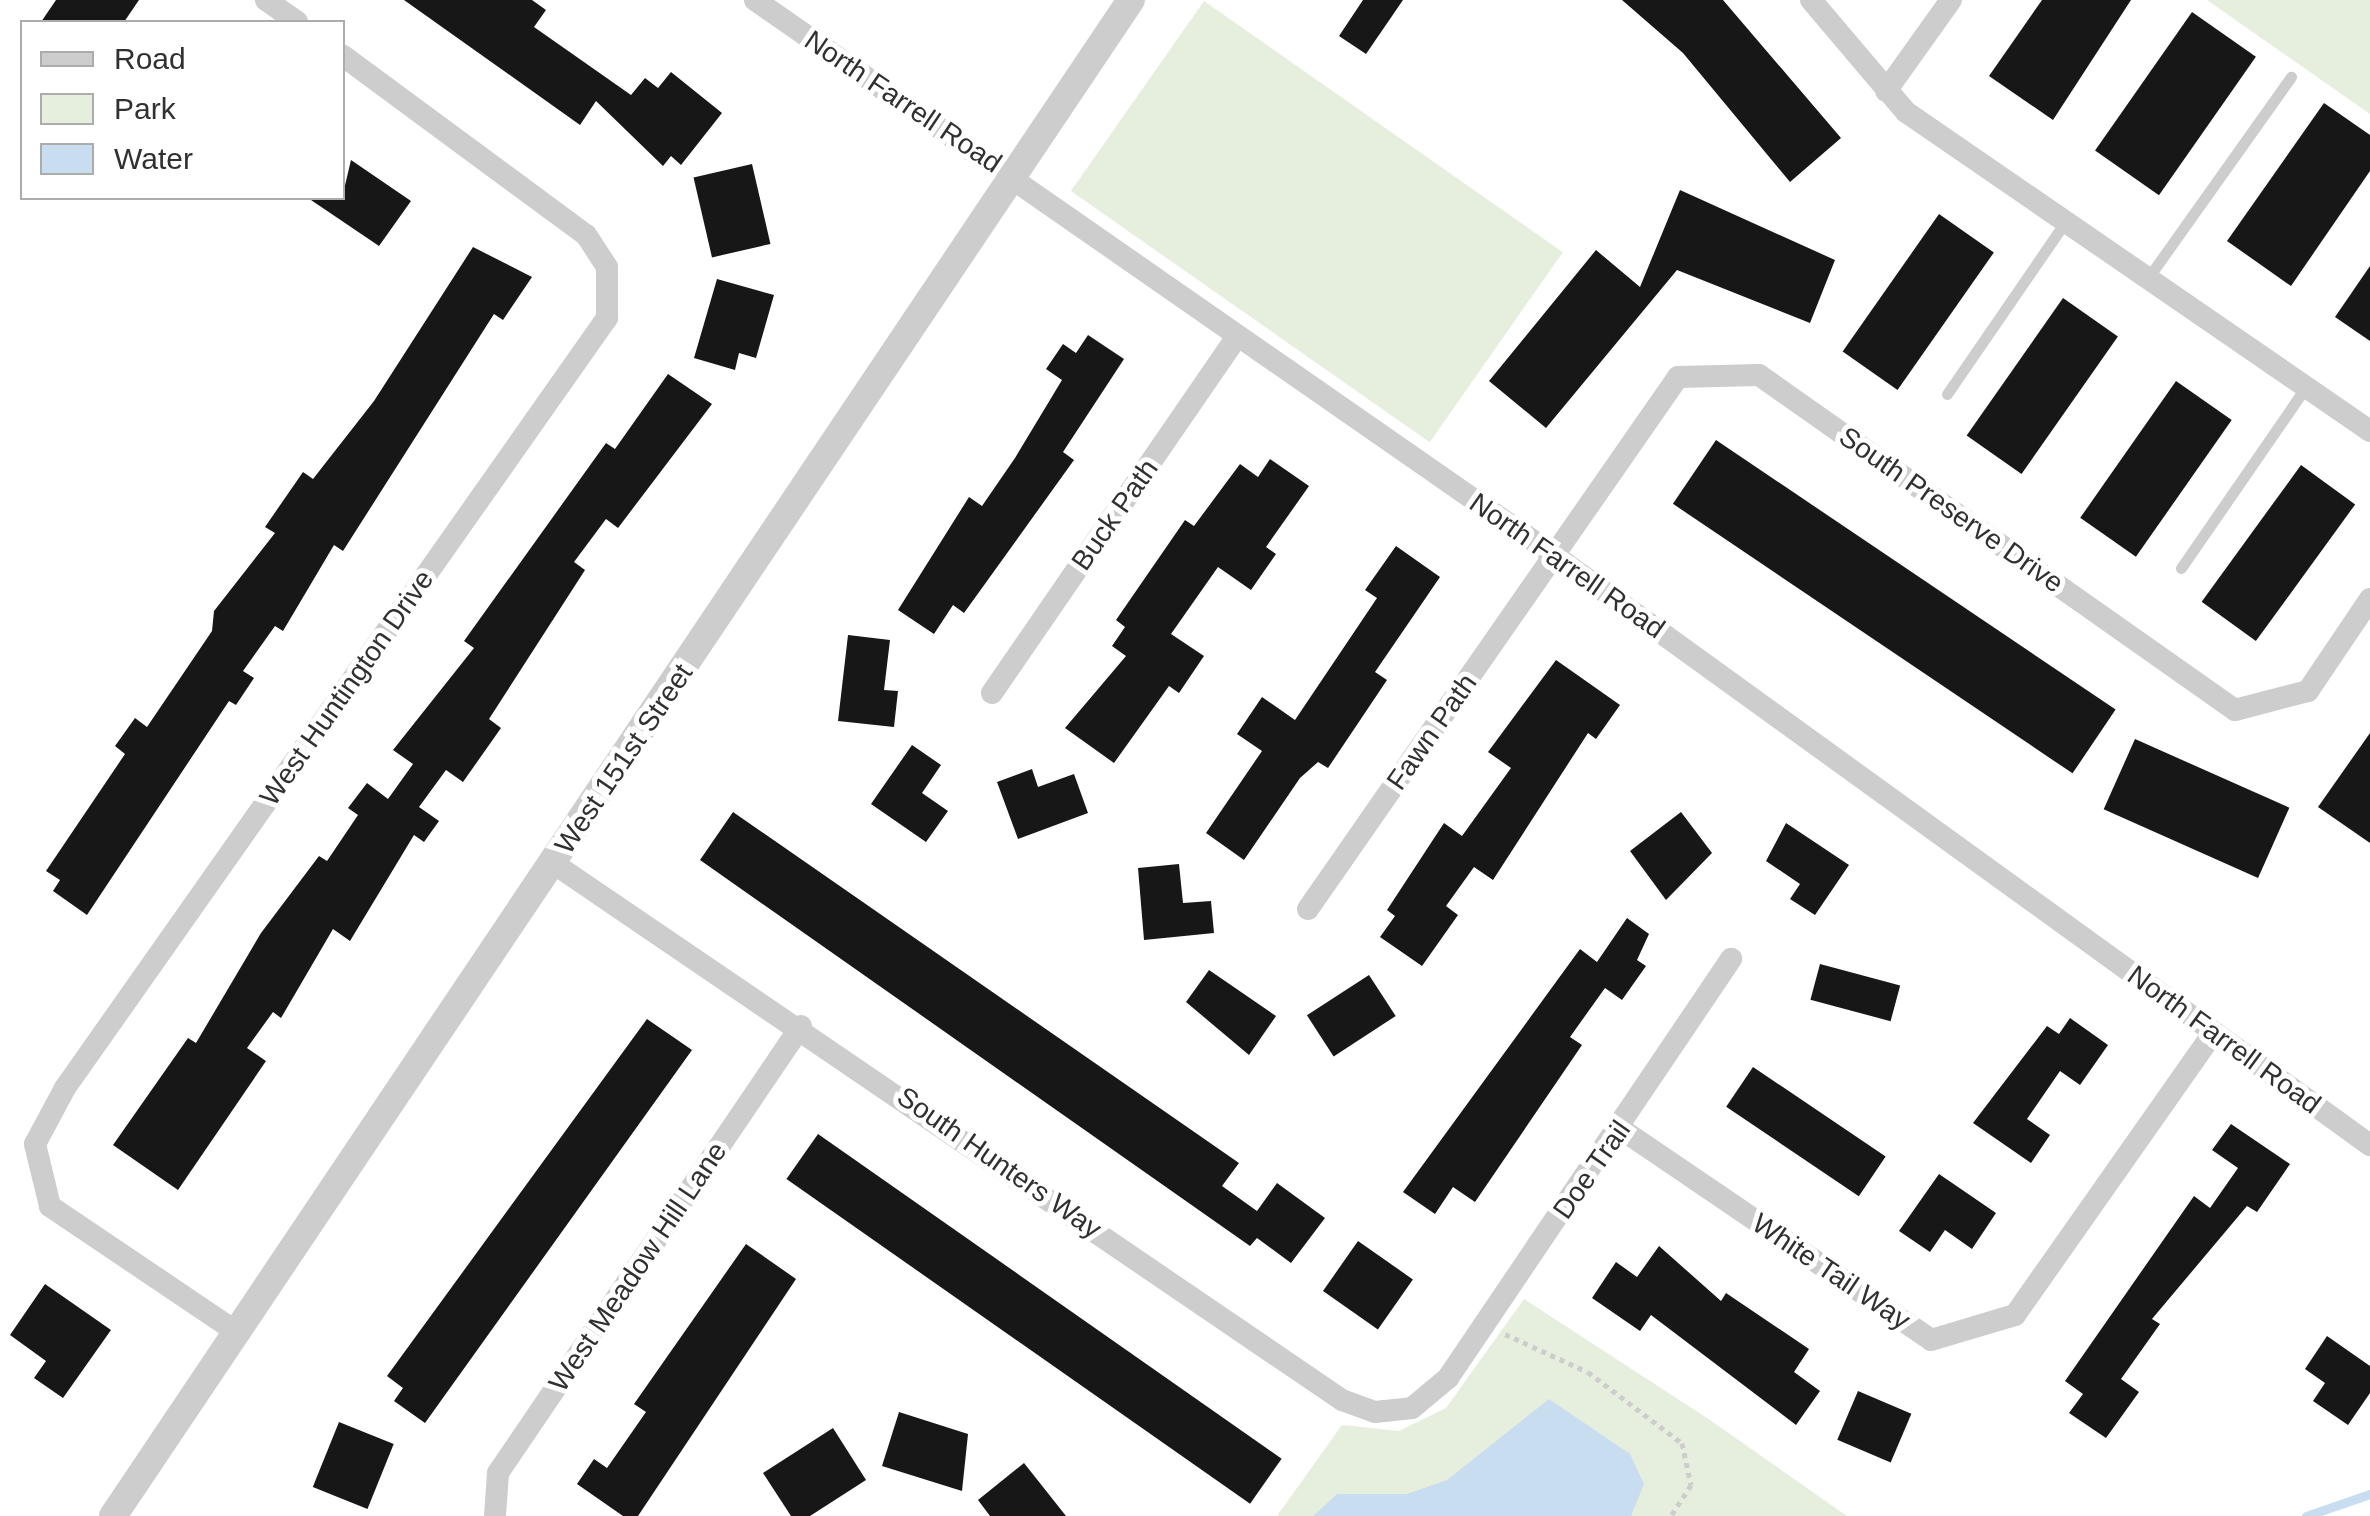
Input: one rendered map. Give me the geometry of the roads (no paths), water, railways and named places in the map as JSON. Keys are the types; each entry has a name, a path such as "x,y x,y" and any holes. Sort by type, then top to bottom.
{"street":[{"path":"266,0 294,20"},
{"name":"North Farrell Road","path":"755,0 1555,556 2370,1145"},
{"name":"West 151st Street","path":"113,1516 1017,180 1131,0"},
{"path":"1811,0 1886,91 2370,431"},
{"path":"1886,91 1952,0"},
{"name":"West Huntington Drive","path":"238,1333 50,1206 35,1144 76,1072 607,318 608,267 586,235 345,57"},
{"name":"Buck Path","path":"992,693 1237,336"},
{"name":"South Preserve Drive","path":"1555,556 1641,420 1678,377 1711,370 1759,376 2235,710 2308,691 2370,598"},
{"name":"Fawn Path","path":"1308,908 1555,556"},
{"name":"South Hunters Way","path":"554,863 801,1026 1358,1409 1412,1408 1448,1378"},
{"name":"Doe Trail","path":"1448,1378 1620,1129 1731,959"},
{"name":"West Meadow Hill Lane","path":"495,1516 498,1473 801,1026"},
{"name":"White Tail Way","path":"1620,1129 1931,1340 2015,1315 2213,1032"}],"lane":[{"path":"2148,278 2291,77"},
{"path":"1947,394 2066,221"},
{"path":"2181,568 2306,388"}],"water":[{"path":"1549,1399 1630,1454 1644,1484 1631,1516 1313,1516 1337,1494 1407,1494 1447,1480"}],"waterway":[{"path":"2306,1516 2370,1494"}]}
